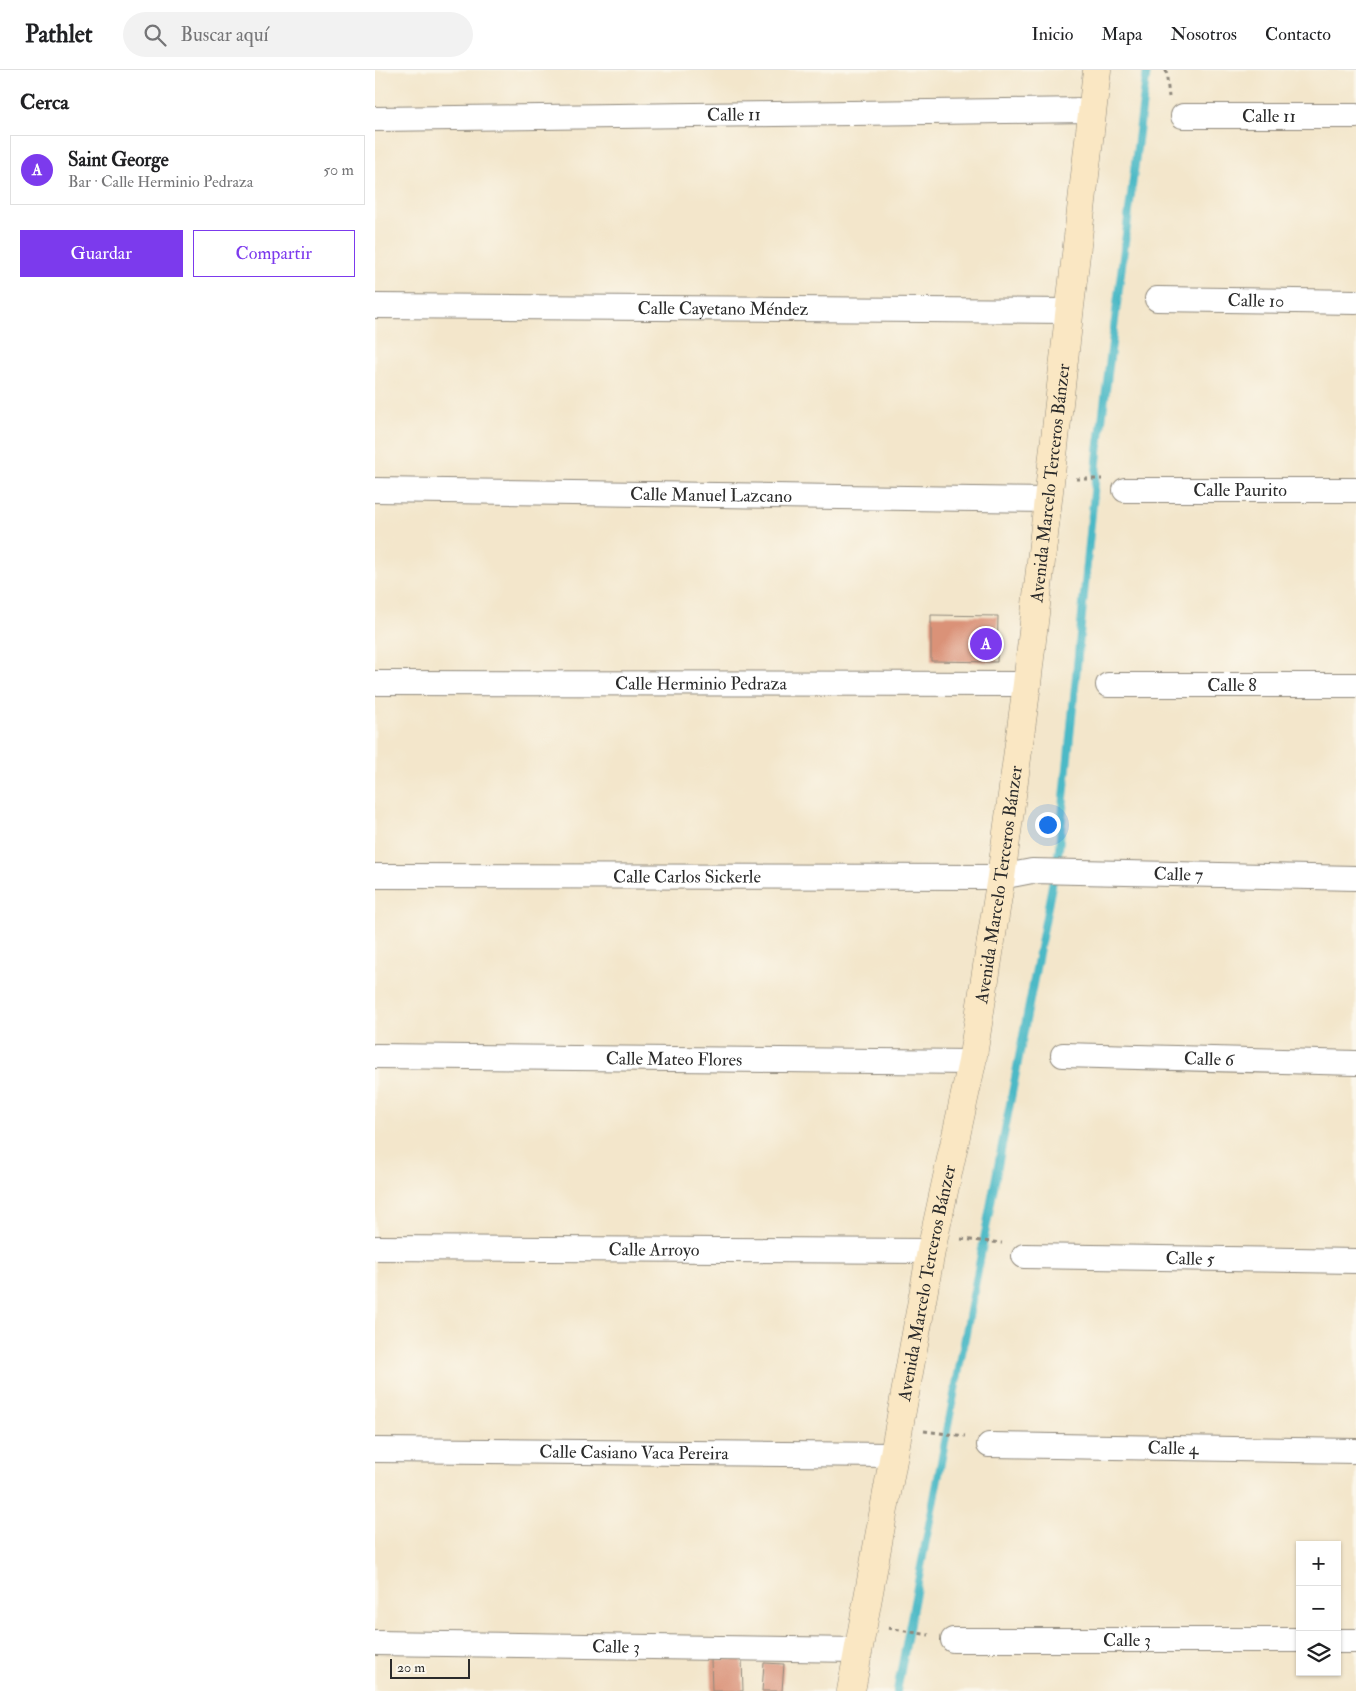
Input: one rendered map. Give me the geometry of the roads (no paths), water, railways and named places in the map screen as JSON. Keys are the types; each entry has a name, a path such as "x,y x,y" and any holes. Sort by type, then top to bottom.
{"street":[{"name":"Avenida Marcelo Terceros Bánzer","path":"851,1691 931,1251 971,1062 1001,877 1027,684 1097,70"},
{"name":"Calle 11","path":"375,119 1092,110"},
{"name":"Calle 11","path":"1183,116 1356,116"},
{"name":"Calle 10","path":"1157,299 1356,302"},
{"name":"Calle Cayetano Méndez","path":"375,306 1069,311"},
{"name":"Calle Paurito","path":"1116,485 1356,490"},
{"name":"Calle Manuel Lazcano","path":"375,490 1048,500"},
{"name":"Calle Herminio Pedraza","path":"375,682 1027,684"},
{"name":"Calle 8","path":"1108,685 1356,685"},
{"name":"Calle 7","path":"1001,877 1032,871 1356,878"},
{"name":"Calle Carlos Sickerle","path":"375,876 1001,877"},
{"name":"Calle 6","path":"1063,1055 1356,1062"},
{"name":"Calle Mateo Flores","path":"375,1056 971,1062"},
{"name":"Calle Arroyo","path":"375,1248 931,1251"},
{"name":"Calle 5","path":"1015,1250 1356,1261"},
{"name":"Calle 4","path":"989,1445 1356,1451"},
{"name":"Calle Casiano Vaca Pereira","path":"375,1450 893,1455"},
{"name":"Calle 3","path":"943,1638 1296,1640"},
{"path":"1341,1640 1356,1640"},
{"name":"Calle 3","path":"375,1643 858,1650"}],"waterway":[{"path":"897,1691 1059,849 1098,452 1147,70"}],"place":[{"name":"Saint George","path":"986,644"}]}
